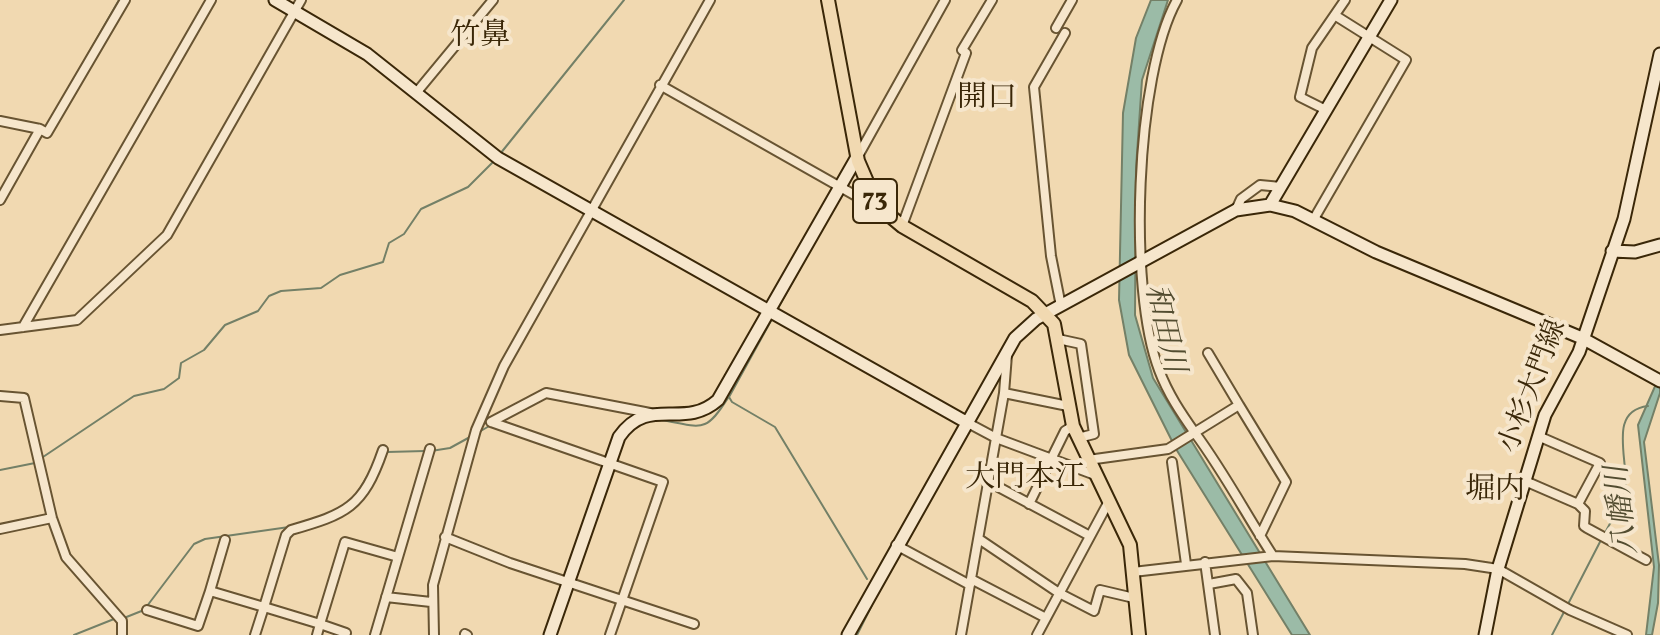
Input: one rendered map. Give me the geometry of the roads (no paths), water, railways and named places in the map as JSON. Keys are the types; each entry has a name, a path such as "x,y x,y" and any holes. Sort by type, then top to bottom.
{"main road":[{"name":"73","path":"828,0 861,174 876,202 902,226 1004,283 1047,314"},
{"path":"1047,314 1058,339 1068,406 1076,432 1108,503 1125,531 1133,572 1139,635"}],"street":[{"path":"0,121 47,133 125,0"},
{"path":"23,327 211,0"},
{"path":"275,0 298,6 367,54 498,158 996,438 1095,475"},
{"path":"416,93 493,0"},
{"path":"434,635 431,602 445,537 476,430 504,366 710,0"},
{"path":"476,430 546,393 650,413 685,415 708,409 718,400 945,0"},
{"path":"902,226 966,53 962,50 992,0"},
{"path":"1061,306 1051,256 1034,87 1072,0"},
{"path":"1177,0 1160,38 1147,99 1143,306 1151,346 1172,398 1273,556"},
{"path":"1326,110 1300,97 1312,48 1345,0"},
{"path":"1270,205 1391,0"},
{"path":"0,330 77,320 167,235 298,6"},
{"path":"1315,217 1405,64 1402,57 1336,16"},
{"name":"小杉大門線","path":"1485,635 1498,569 1538,436 1582,338 1624,219 1660,54"},
{"path":"660,85 865,201 876,202"},
{"path":"0,200 40,129"},
{"path":"1236,210 1241,199 1260,185 1281,187"},
{"path":"848,635 966,422 1008,350 1026,328 1236,210 1270,205 1310,217 1376,252 1582,338 1660,381"},
{"path":"1612,251 1635,252 1660,245"},
{"path":"1029,504 1065,431 1094,434 1081,344 1058,339"},
{"path":"961,635 1004,393 1008,350"},
{"path":"1208,353 1286,482 1260,536"},
{"path":"1004,393 1068,406"},
{"path":"0,396 24,398 52,518 66,557 122,621 122,635"},
{"path":"1088,460 1168,449 1239,405"},
{"path":"550,635 608,463 627,426 650,413"},
{"path":"491,422 663,482 610,635"},
{"path":"1538,436 1600,463 1578,504"},
{"path":"375,635 430,449"},
{"path":"255,635 286,535 291,530 333,518 348,510 369,482 383,450"},
{"path":"1172,462 1186,564"},
{"path":"1525,481 1578,504 1585,511 1584,526 1646,560"},
{"path":"989,482 1090,536"},
{"path":"1037,635 1108,503"},
{"path":"0,529 52,518"},
{"path":"445,537 694,624"},
{"path":"979,539 1059,593 1094,611 1100,590 1134,598"},
{"path":"147,610 197,630 225,540"},
{"path":"317,635 345,542 398,557"},
{"path":"896,545 1046,618"},
{"path":"1133,572 1273,556 1465,564 1498,569 1570,610 1627,635"},
{"path":"1205,562 1215,635"},
{"path":"1209,584 1236,579 1247,593 1253,635"},
{"path":"210,591 347,634"},
{"path":"386,597 431,602"}],"waterway":[{"path":"52,117 119,0"},
{"path":"500,154 624,0"},
{"path":"863,156 950,0"},
{"path":"22,169 43,133"},
{"path":"40,459 134,396 164,389 179,378 181,363 204,350 225,325 258,311 269,296 281,291 321,288 340,275 383,262 389,243 404,234 421,209 468,187 493,162"},
{"path":"777,310 813,245"},
{"path":"772,319 729,397 732,402 775,427 867,579"},
{"path":"662,420 694,426 708,423 728,398"},
{"name":"八幡川","path":"1604,535 1624,494 1624,426 1635,410 1648,406"},
{"path":"613,410 624,412"},
{"path":"479,432 491,425"},
{"path":"431,451 450,448 470,437"},
{"path":"387,452 425,451"},
{"path":"0,470 35,463"},
{"path":"359,490 372,468"},
{"path":"124,618 144,610 194,544 205,539 289,527"},
{"name":"八幡川","path":"1567,606 1601,540"},
{"path":"857,635 872,605"},
{"path":"1552,635 1564,612"},
{"path":"74,635 114,619"}],"district":[{"name":"竹鼻","path":"480,38"},
{"name":"開口","path":"987,100"},
{"name":"大門本江","path":"1025,480"},
{"name":"堀内","path":"1495,492"}],"water label":[{"name":"和田川","path":"1162,329"}]}
